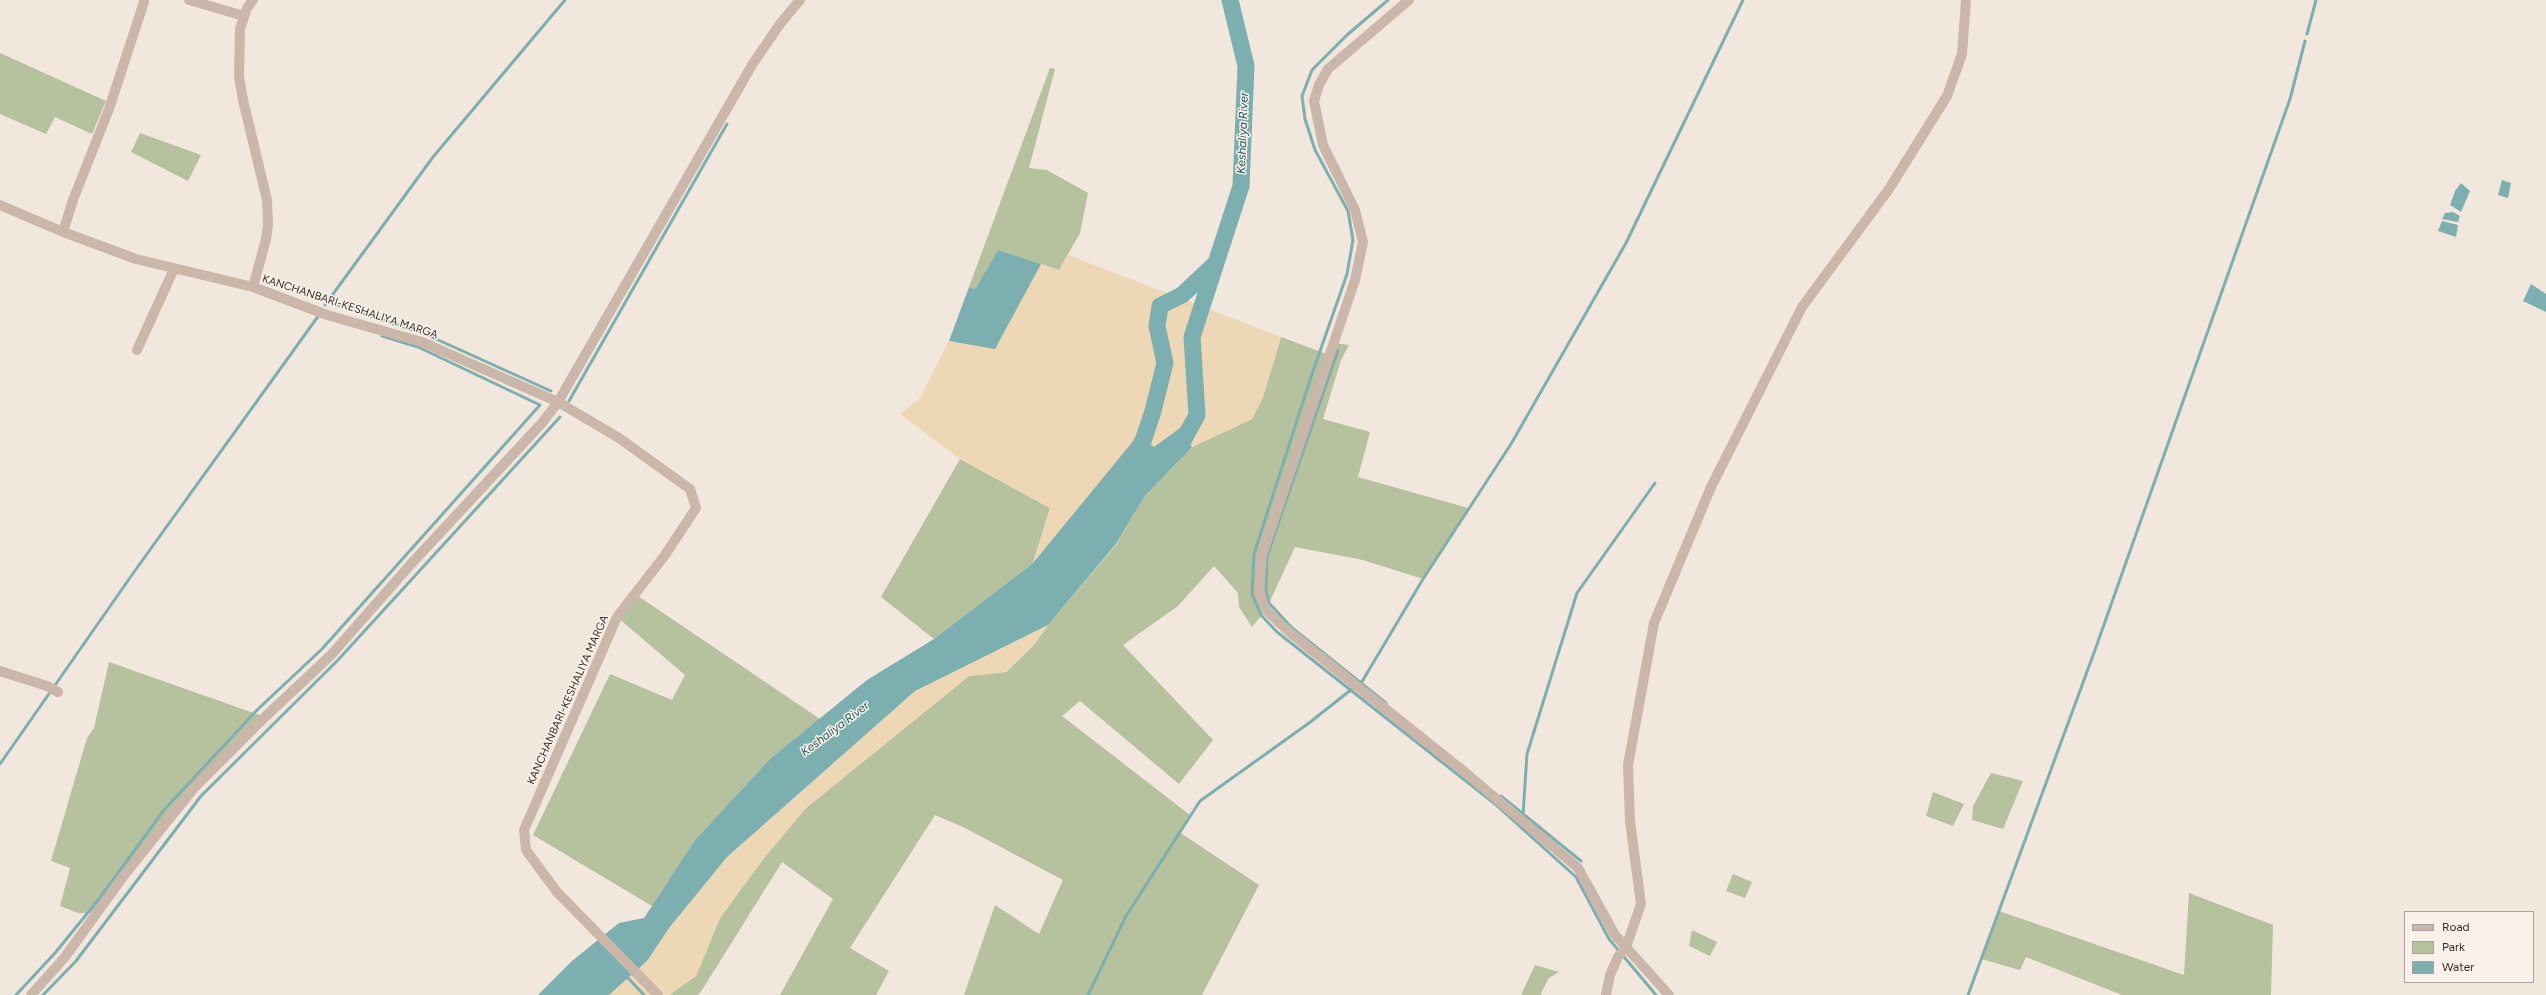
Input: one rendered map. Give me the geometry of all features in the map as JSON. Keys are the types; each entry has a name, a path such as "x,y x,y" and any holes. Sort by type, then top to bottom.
{"street":[{"path":"189,0 244,16"},
{"path":"253,0 244,16 240,29 239,76 243,100 267,200 266,240 253,287"},
{"path":"31,995 66,957 122,878 194,788 265,716 331,655 411,564 542,422 558,402 752,65 780,24 800,0"},
{"path":"1409,0 1328,69 1319,85 1314,101 1323,145 1355,210 1363,242 1355,280 1262,555 1259,592 1266,610 1288,631 1467,774 1578,868 1623,952 1669,995"},
{"path":"1606,995 1610,975 1623,952 1641,904 1630,821 1628,765 1654,623 1711,487 1802,307 1890,189 1947,96 1962,54 1966,0"},
{"path":"63,232 73,200 109,109 144,2"},
{"name":"KANCHANBARI-KESHALIYA MARGA","path":"0,205 63,232 136,259 253,287 327,314 422,342 558,402 619,438 690,489 696,508 665,555 618,617 524,830 526,850 557,892 658,995"},
{"path":"136,350 174,269"},
{"path":"0,672 47,686 58,692"}],"green space":[{"path":"0,53 106,101 92,134 55,117 46,134 0,114"},
{"path":"1050,68 1055,69 1029,168 1047,170 1088,193 1080,233 1059,270 998,250 975,289 969,287"},
{"path":"140,133 201,155 188,181 131,152"},
{"path":"1281,337 1329,355 1334,343 1349,345 1341,360 1323,419 1370,432 1358,477 1468,508 1423,579 1363,560 1295,547 1266,610 1252,627 1239,607 1238,593 1214,566 1178,606 1123,645 1213,740 1179,784 1080,701 1062,716 1190,815 1179,832 1259,885 1202,995 964,995 995,905 1039,934 1063,880 963,827 935,815 850,948 889,971 876,995 780,995 833,899 782,862 698,995 669,995 696,976 720,918 764,858 806,808 969,676 1006,672 1033,646 1048,625 1116,545 1145,496 1192,447 1252,419 1263,397"},
{"path":"960,459 1050,508 1033,563 934,639 881,597"},
{"path":"635,594 820,719 770,759 695,840 652,906 533,835 610,674 672,700 685,675 617,617"},
{"path":"109,662 265,717 194,788 97,913 78,913 60,906 70,868 51,861 87,738 94,728"},
{"path":"1991,773 2023,781 2003,829 1972,820 1973,806"},
{"path":"1933,792 1964,804 1953,826 1926,816"},
{"path":"1733,874 1752,882 1745,898 1726,891"},
{"path":"2189,893 2273,925 2271,995 2122,995 2026,957 2020,970 1981,959 1999,911 2184,975"},
{"path":"1692,930 1717,942 1710,956 1689,946"},
{"path":"1535,965 1559,972 1549,978 1541,993 1542,995 1521,995"}],"sand":[{"path":"1068,255 1281,337 1263,397 1252,419 1192,447 1180,429 1154,447 1139,435 1033,563 1050,508 960,459 900,414 920,398 949,341 995,348 1041,264 1059,270"},
{"path":"1048,625 1033,646 1005,672 969,676 806,808 764,858 720,918 696,976 669,995 609,995 647,961 669,928 727,857 915,691"}],"water":[{"path":"2502,180 2511,183 2508,198 2498,195"},
{"path":"2461,183 2470,191 2461,212 2450,205 2455,191"},
{"path":"2453,212 2460,216 2458,222 2442,219 2445,213"},
{"path":"2442,221 2458,225 2456,237 2438,231"},
{"path":"998,250 1041,264 995,349 949,341 969,287 975,289"},
{"path":"2531,284 2546,294 2546,312 2523,301"},
{"path":"1180,428 1192,447 1145,496 1116,544 1048,625 915,691 727,857 669,928 647,961 609,995 538,995 572,961 619,923 644,918 695,840 770,759 867,680 934,639 1033,563 1139,434 1154,447"}],"waterway":[{"path":"325,305 433,157 565,0"},
{"name":"Keshaliya River","path":"1171,455 1178,450 1197,415 1192,337 1241,186 1246,66 1230,0"},
{"path":"1388,0 1347,35 1312,70 1302,96 1305,119 1315,150 1348,211 1353,240 1347,274 1311,377 1254,554 1252,594 1261,615 1277,632 1495,804 1576,877 1609,939 1656,995"},
{"path":"1360,685 1423,579 1511,444 1626,243 1743,0"},
{"path":"2307,34 2316,0"},
{"path":"1968,995 2095,650 2290,99 2305,41"},
{"path":"569,401 727,124"},
{"name":"Keshaliya River","path":"1132,459 1143,441 1153,411 1165,363 1157,326 1160,306 1182,295 1214,265"},
{"path":"338,305 425,334 551,391"},
{"path":"0,764 134,572 319,315"},
{"path":"16,995 55,953 99,899 164,810 257,710 322,649 540,405 418,347 382,336"},
{"path":"1338,350 1267,556 1266,591 1269,603 1291,627 1386,703"},
{"path":"43,995 76,961 201,796 338,660 560,417"},
{"path":"1523,815 1527,754 1577,593 1655,483"},
{"path":"1088,995 1126,916 1200,801 1309,723 1352,689"},
{"path":"1501,796 1581,861"},
{"path":"628,978 644,995"}]}
